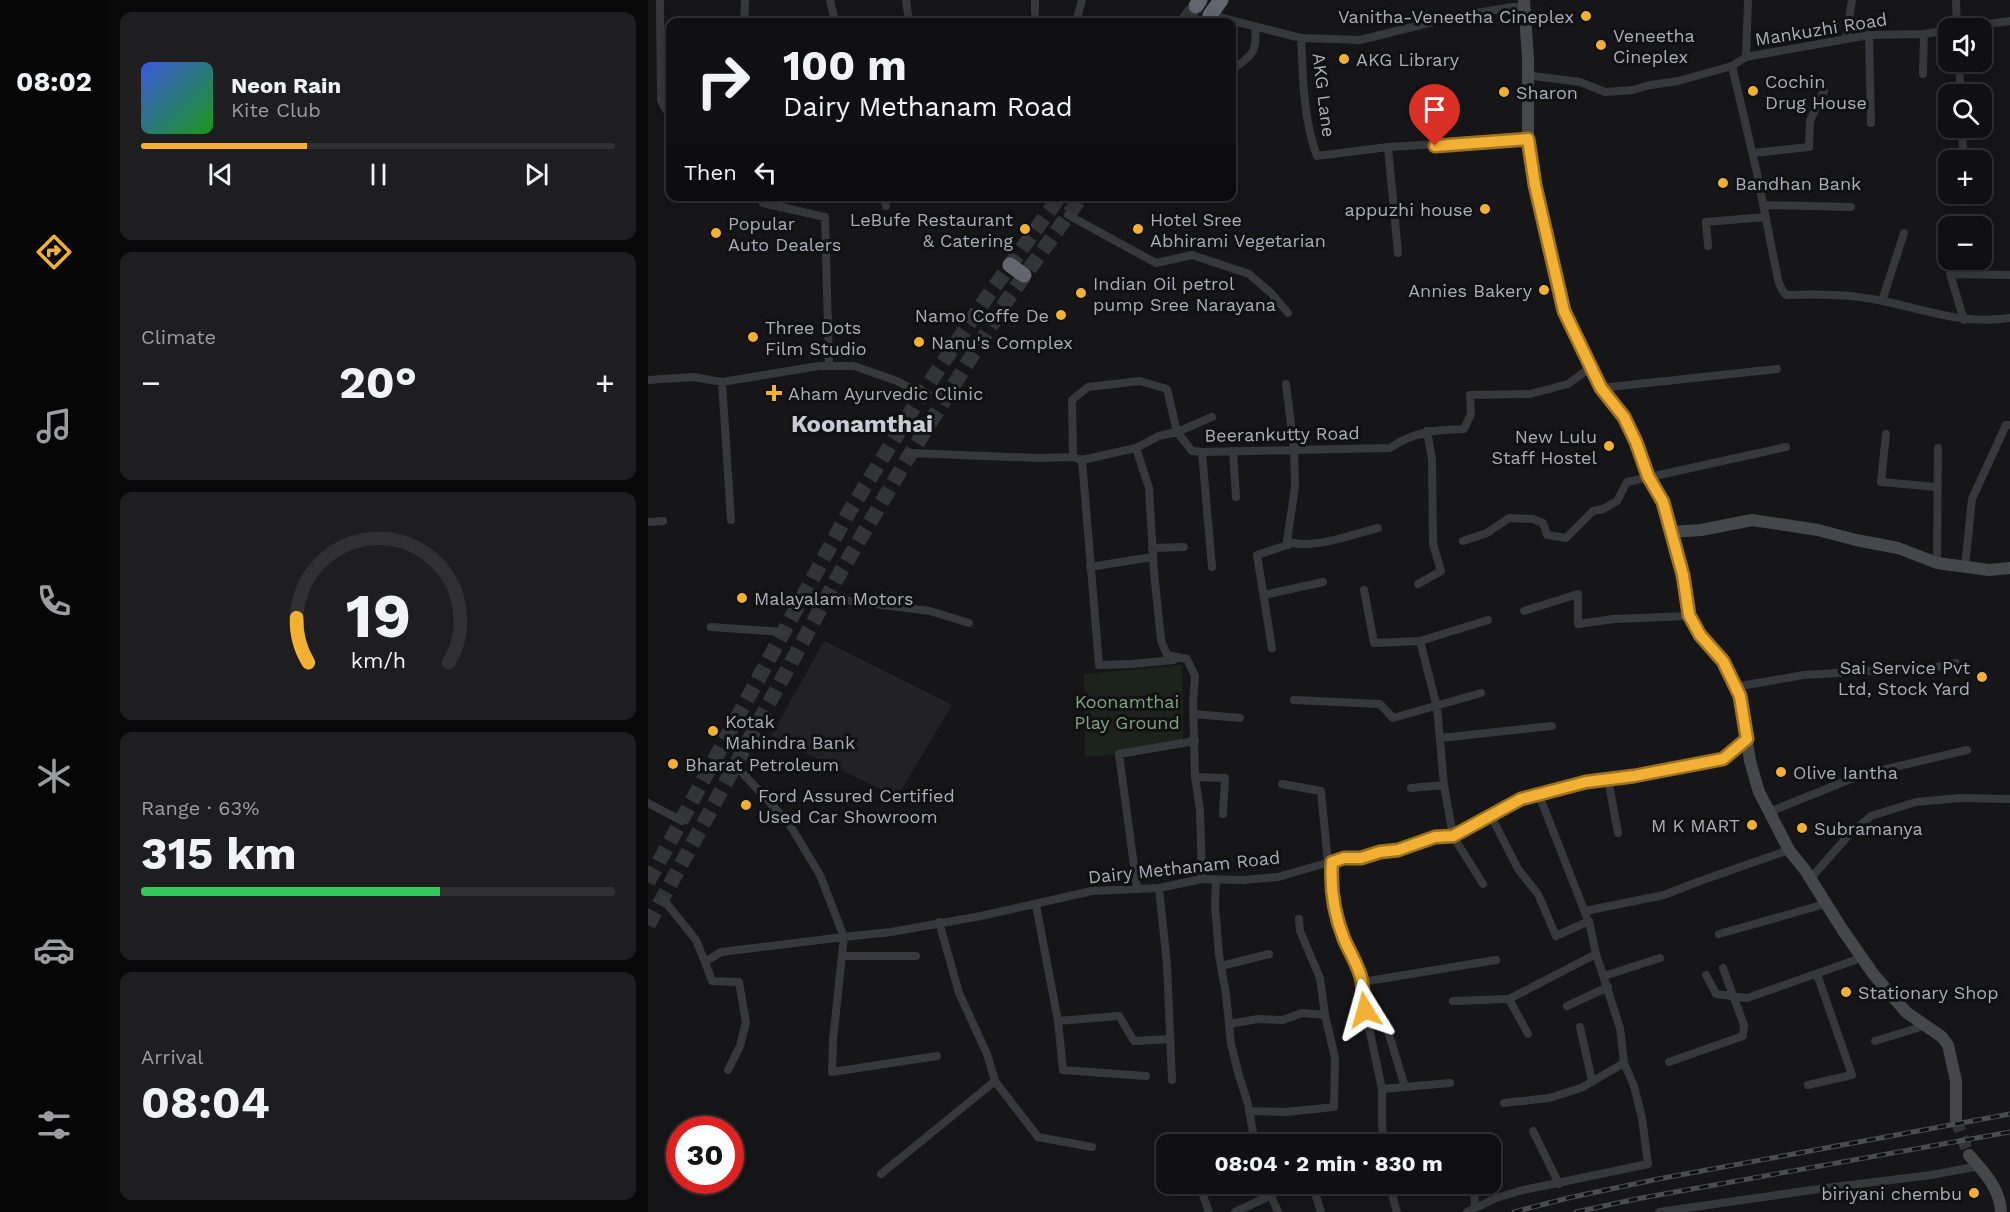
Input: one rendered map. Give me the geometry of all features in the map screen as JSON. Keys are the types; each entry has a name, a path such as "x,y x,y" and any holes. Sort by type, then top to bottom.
{"highway":[{"path":"1210,15 1221,0"},
{"path":"1010,265 1024,274"}],"street":[{"path":"660,0 661,100 666,110"},
{"path":"744,18 745,0"},
{"path":"830,0 834,18"},
{"path":"906,0 908,18"},
{"path":"1035,0 1035,13"},
{"path":"1077,18 1082,0"},
{"path":"1746,57 1748,0"},
{"path":"1846,39 1852,0"},
{"path":"1956,0 1957,18"},
{"path":"1236,22 1301,38 1360,40 1454,16 1524,3 1528,59 1526,75 1528,139 1535,185 1564,311 1601,388 1624,417 1648,476 1663,502 1683,575 1689,615 1700,635 1723,661 1740,696 1750,761 1759,792 1789,850 1861,958 1906,1012 1942,1037 1951,1054 1956,1081 1956,1120"},
{"path":"1210,15 1222,18"},
{"path":"1992,23 2010,21"},
{"path":"1236,67 1247,60 1257,44 1256,27"},
{"name":"Mankuzhi Road","path":"1526,75 1580,82 1605,92 1633,90 1678,81 1732,66 1746,57 1869,34 1924,34 1938,32"},
{"path":"1869,34 1871,123"},
{"path":"1923,74 1924,34"},
{"name":"AKG Lane","path":"1301,38 1303,80 1311,140 1317,156 1388,147"},
{"path":"1732,66 1753,153 1780,288 1786,295 1836,294 1882,301 1964,320 2010,318"},
{"path":"1753,153 1809,147 1810,121 1824,91"},
{"path":"1398,253 1388,147 1528,139"},
{"path":"885,201 886,206"},
{"path":"763,203 825,217 829,365"},
{"path":"1763,205 1851,207"},
{"path":"1068,215 1156,263 1192,255 1249,274 1271,293 1288,313"},
{"path":"1708,246 1706,222 1766,217"},
{"path":"1882,301 1904,233"},
{"path":"1964,320 1950,274 2010,275"},
{"path":"648,380 694,377 722,382 829,365 854,366 897,381 922,394"},
{"name":"Beerankutty Road","path":"1177,432 1192,451 1202,452 1390,448 1404,439 1427,431 1464,429 1471,414 1470,394 1530,393 1568,384 1590,368"},
{"path":"1601,388 1777,369"},
{"path":"1177,432 1167,389 1140,381 1088,387 1072,400 1099,665 1187,659"},
{"path":"722,382 731,520"},
{"path":"1286,384 1294,449 1295,487 1287,540 1293,543"},
{"path":"910,453 1078,458 1136,448 1159,436 1177,432 1212,417"},
{"path":"1965,567 1972,499 2006,425 2010,425"},
{"path":"1418,584 1441,571 1433,544 1432,459 1427,431"},
{"path":"1886,434 1881,482 1937,487"},
{"path":"1463,541 1487,533 1509,518 1520,517 1543,523 1547,535 1566,538 1593,511 1617,501 1627,482 1786,447"},
{"path":"1136,448 1149,488 1152,552 1161,640 1167,655 1187,659"},
{"path":"1937,563 1938,448"},
{"path":"1233,451 1236,497"},
{"path":"1202,452 1212,567"},
{"path":"1671,532 1701,530 1752,520 1818,530 1898,548 1937,563 1989,570 2010,568"},
{"path":"648,522 663,521"},
{"path":"1272,648 1257,555 1293,543 1316,543 1378,528"},
{"path":"1090,567 1184,547"},
{"path":"1264,595 1323,582"},
{"path":"1364,590 1374,643 1420,641 1488,620"},
{"path":"1524,611 1578,594 1578,624 1614,619 1689,615"},
{"path":"827,597 930,611 969,623"},
{"path":"711,627 783,632"},
{"path":"1420,641 1437,707 1444,784 1453,836 1483,884"},
{"path":"1187,659 1195,676 1196,777 1201,821 1202,879"},
{"path":"1736,687 1804,675 1936,667 1956,663"},
{"path":"1294,700 1380,704 1394,718 1481,693"},
{"path":"1194,714 1240,718"},
{"path":"1440,738 1552,726"},
{"name":"Dairy Methanam Road","path":"705,962 721,952 891,932 1036,905 1092,891 1159,888 1202,879 1278,877 1344,858 1361,858 1380,852 1398,850 1435,837 1453,836 1521,799 1586,782 1634,776 1723,759 1747,739"},
{"path":"1137,888 1119,754 1195,741"},
{"path":"1769,812 1861,775 1967,750"},
{"path":"735,765 788,822 820,875 844,937 833,1040 832,1072 937,1056"},
{"path":"1196,777 1225,778 1223,814"},
{"path":"1608,778 1618,833"},
{"path":"1282,784 1321,791 1333,903 1344,939 1362,982 1361,990 1382,1089 1383,1134"},
{"path":"1411,788 1444,784"},
{"path":"1471,1210 1497,1198 1523,1190 1648,1164 1642,1118 1634,1086 1624,1063 1620,1028 1596,954 1589,921 1539,795"},
{"path":"1810,879 1847,837 1871,816 1916,802 1960,798 2010,799"},
{"path":"648,803 682,821"},
{"path":"1491,816 1518,869 1538,894 1556,936 1589,921"},
{"path":"1585,911 1664,895 1789,850"},
{"path":"1215,880 1215,906 1229,1024 1238,1072 1254,1134"},
{"path":"1159,888 1167,964 1172,1080"},
{"path":"663,899 696,940 712,981 739,982 746,1022 741,1046 728,1070"},
{"path":"1719,934 1825,904"},
{"path":"1036,905 1058,1021 1063,1070 1146,1076"},
{"path":"1249,1111 1286,1112 1334,1107 1335,1058 1325,1015 1320,978 1300,931 1299,919"},
{"path":"939,922 959,993 987,1054 995,1081 1038,1137 1092,1147"},
{"path":"1221,966 1269,954"},
{"path":"1453,1001 1509,999 1596,954"},
{"path":"842,956 916,956"},
{"path":"1604,976 1660,958"},
{"path":"1706,975 1716,994 1747,998 1861,958"},
{"path":"1362,982 1496,960"},
{"path":"1669,1062 1743,1036 1744,1025 1723,968"},
{"path":"1808,1085 1852,1075 1817,974"},
{"path":"1567,1006 1608,987"},
{"path":"1509,999 1528,1034"},
{"path":"1229,1024 1258,1019 1283,1020 1302,1012 1325,1015"},
{"path":"1058,1021 1119,1016 1134,1041 1170,1039"},
{"path":"1385,1022 1405,1087"},
{"path":"1875,1041 1924,1026"},
{"path":"1580,1027 1592,1081"},
{"path":"1504,1103 1549,1098 1581,1088 1624,1063"},
{"path":"880,1174 995,1081"},
{"path":"1382,1089 1450,1083"},
{"path":"1533,1131 1559,1184"},
{"path":"1969,1155 1995,1188 2004,1206"},
{"path":"1659,1212 1931,1175 1979,1166"},
{"path":"1203,1194 1209,1212"},
{"path":"1315,1194 1321,1212"},
{"path":"1392,1194 1397,1212"},
{"path":"1471,1210 1473,1194"},
{"path":"1234,1212 1272,1195 1278,1212"}],"shaded area":[{"path":"824,641 952,705 897,797 771,736"}],"green space":[{"name":"Koonamthai Play Ground","path":"1182,665 1183,745 1085,757 1084,674"}],"tunnel":[{"path":"1187,18 1196,6"},
{"path":"648,882 846,517 922,394 987,297 1056,201"},
{"path":"648,925 840,573 906,461 1007,300 1078,201"},
{"path":"1956,1120 1969,1155"}],"railway":[{"path":"1514,1212 1658,1179 2010,1114"},
{"path":"1576,1212 1636,1199 2010,1132"}],"place":[{"name":"Vanitha-Veneetha Cineplex","path":"1586,16"},
{"name":"Veneetha Cineplex","path":"1601,45"},
{"name":"AKG Library","path":"1344,59"},
{"name":"Cochin Drug House","path":"1753,91"},
{"name":"Sharon","path":"1504,92"},
{"name":"Bandhan Bank","path":"1723,183"},
{"name":"appuzhi house","path":"1485,209"},
{"name":"LeBufe Restaurant & Catering","path":"1025,229"},
{"name":"Hotel Sree Abhirami Vegetarian","path":"1138,229"},
{"name":"Popular Auto Dealers","path":"716,233"},
{"name":"Annies Bakery","path":"1544,290"},
{"name":"Indian Oil petrol pump Sree Narayana","path":"1081,293"},
{"name":"Namo Coffe De","path":"1061,315"},
{"name":"Three Dots Film Studio","path":"753,337"},
{"name":"Nanu's Complex","path":"919,342"},
{"name":"Aham Ayurvedic Clinic","path":"774,393"},
{"name":"New Lulu Staff Hostel","path":"1609,446"},
{"name":"Malayalam Motors","path":"742,598"},
{"name":"Sai Service Pvt Ltd, Stock Yard","path":"1982,677"},
{"name":"Kotak Mahindra Bank","path":"713,731"},
{"name":"Bharat Petroleum","path":"673,764"},
{"name":"Olive Iantha","path":"1781,772"},
{"name":"Ford Assured Certified Used Car Showroom","path":"746,805"},
{"name":"M K MART","path":"1752,825"},
{"name":"Subramanya","path":"1802,828"},
{"name":"Stationary Shop","path":"1846,992"},
{"name":"biriyani chembu","path":"1974,1193"}],"district":[{"name":"Koonamthai","path":"862,424"}],"route":[{"path":"1365,1010 1361,990 1362,982 1344,939 1333,903 1332,862 1398,850 1435,837 1453,836 1521,799 1586,782 1634,776 1723,759 1747,739 1740,696 1723,661 1700,635 1689,615 1683,575 1663,502 1648,476 1624,417 1601,388 1564,311 1535,185 1528,139 1435,146"}]}
